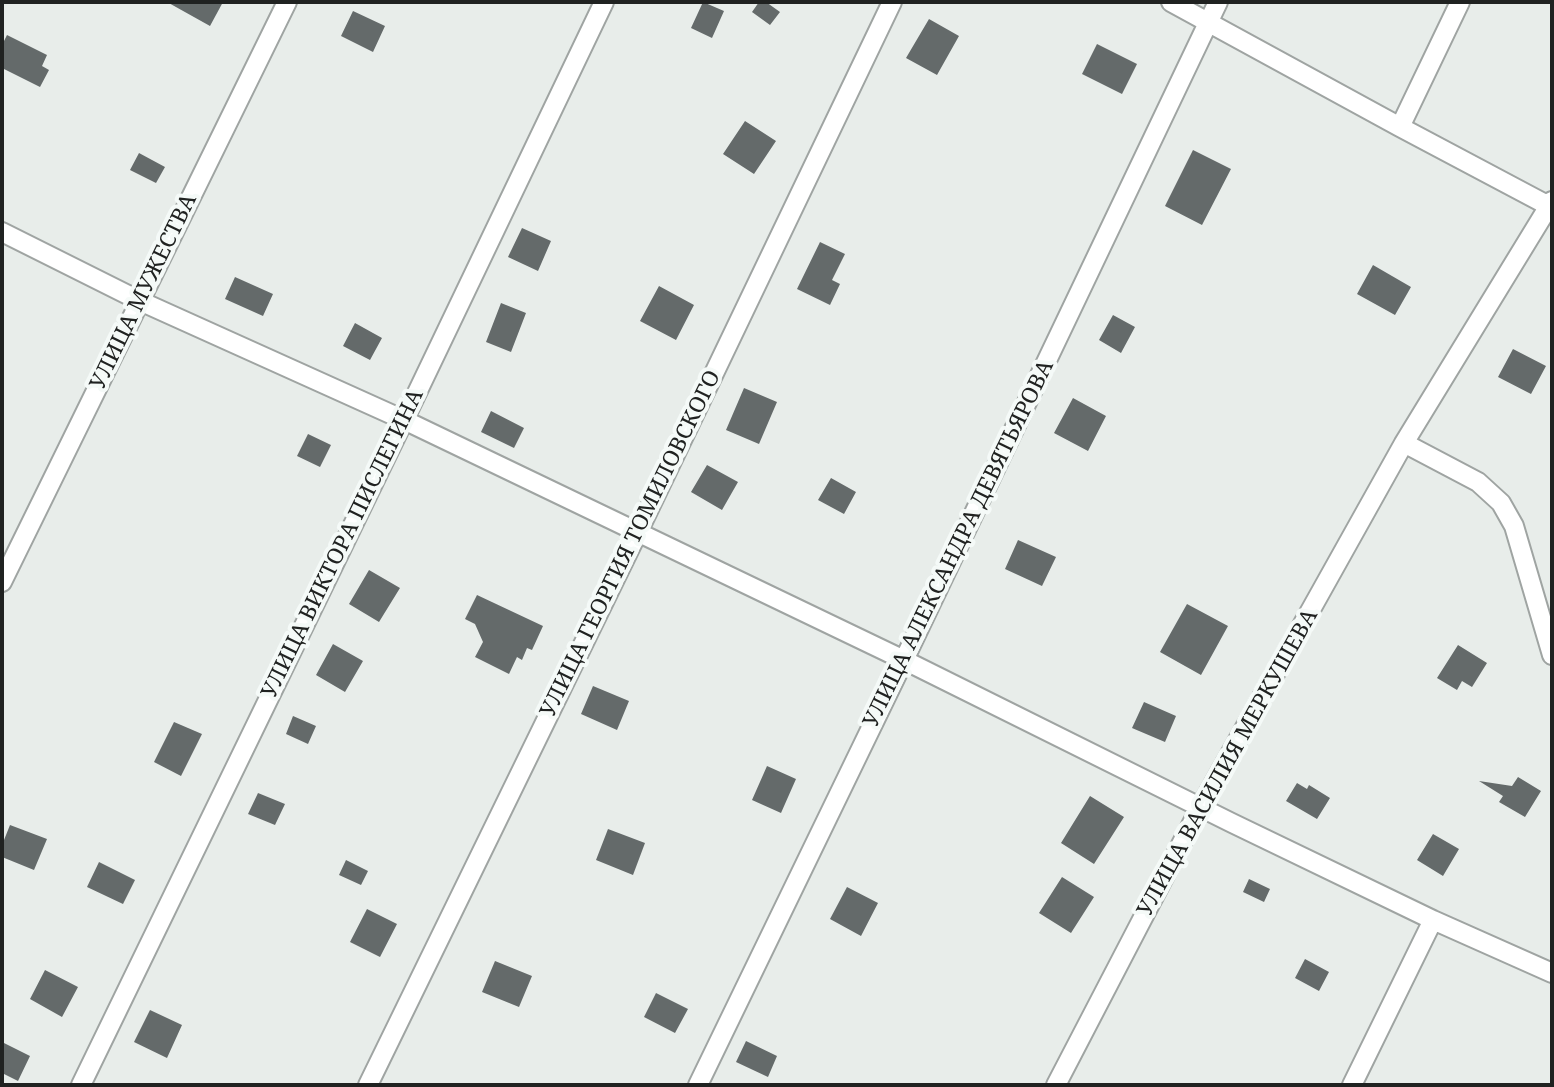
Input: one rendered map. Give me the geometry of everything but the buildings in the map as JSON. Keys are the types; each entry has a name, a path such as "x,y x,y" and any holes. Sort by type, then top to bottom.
{"street":[{"name":"УЛИЦА МУЖЕСТВА","path":"2,582 287,2"},
{"name":"УЛИЦА ВИКТОРА ПИСЛЕГИНА","path":"81,1085 604,2"},
{"name":"УЛИЦА ГЕОРГИЯ ТОМИЛОВСКОГО","path":"368,1085 892,2"},
{"path":"1171,2 1400,127 1550,203"},
{"name":"УЛИЦА АЛЕКСАНДРА ДЕВЯТЬЯРОВА","path":"698,1085 1218,2"},
{"path":"1400,127 1460,2"},
{"name":"УЛИЦА ВАСИЛИЯ МЕРКУШЕВА","path":"1056,1085 1200,808 1404,443 1550,203"},
{"path":"2,232 140,301 404,420 904,660 1200,808 1433,920 1552,973"},
{"path":"1404,443 1478,482 1501,503 1514,526 1552,655"},
{"path":"1352,1085 1433,920"}]}
